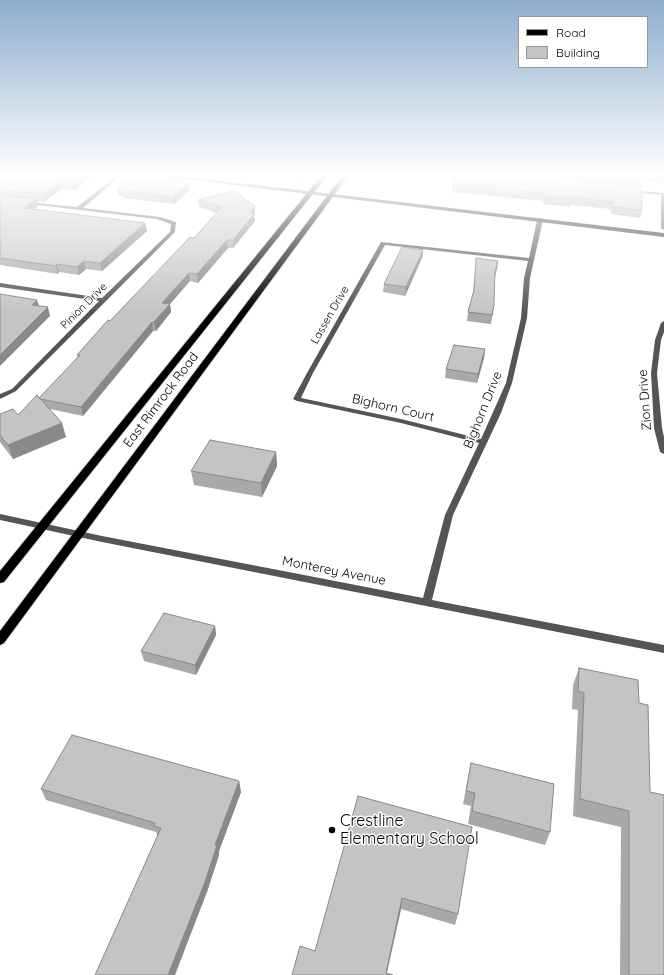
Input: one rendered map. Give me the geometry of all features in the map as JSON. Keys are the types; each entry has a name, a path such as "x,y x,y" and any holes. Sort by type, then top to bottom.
{"main road":[{"name":"East Rimrock Road","path":"0,579 41,526 287,222"},
{"name":"East Rimrock Road","path":"0,640 313,222"}],"street":[{"name":"Pinion Drive","path":"0,397 14,390 172,232 174,223 169,222"},
{"name":"Bighorn Drive","path":"427,602 449,516 509,383 524,318 526,278 540,222"},
{"path":"552,222 664,235"},
{"name":"Lassen Drive","path":"297,399 310,372 383,242 530,260"},
{"path":"0,285 103,300"},
{"name":"Zion Drive","path":"664,323 658,340 654,373 658,428 664,452"},
{"name":"Bighorn Court","path":"297,399 401,421 483,442"},
{"name":"Monterey Avenue","path":"0,517 78,534 664,649"}],"building":[{"path":"0,222 133,222 145,223 100,263 84,261 77,267 57,264 56,266 0,258"},
{"path":"209,222 248,222 233,240 227,240 197,274 189,273 162,303 170,304 154,322 152,322 81,407 40,399 39,398 80,355 77,355 108,320 110,321 190,237 194,238"},
{"path":"402,247 423,250 406,287 384,284"},
{"path":"476,258 498,261 495,272 494,305 492,315 468,312 474,290"},
{"path":"0,294 37,300 32,305 48,307 0,355"},
{"path":"454,345 485,349 478,374 446,369"},
{"path":"37,395 62,423 8,445 0,435 0,414 13,409 18,415"},
{"path":"210,440 276,452 261,483 191,471"},
{"path":"164,613 215,626 195,665 141,651"},
{"path":"579,668 638,680 639,703 648,705 650,792 664,795 664,975 629,975 629,811 580,799 584,693 578,691"},
{"path":"72,735 239,781 215,845 217,845 205,882 168,975 95,975 161,828 154,826 155,823 41,789"},
{"path":"471,763 554,784 550,832 472,811 475,793 466,791"},
{"path":"358,796 472,827 458,914 402,898 386,973 393,975 292,975 300,946 315,951"}],"place":[{"name":"Crestline Elementary School","path":"332,830"}]}
